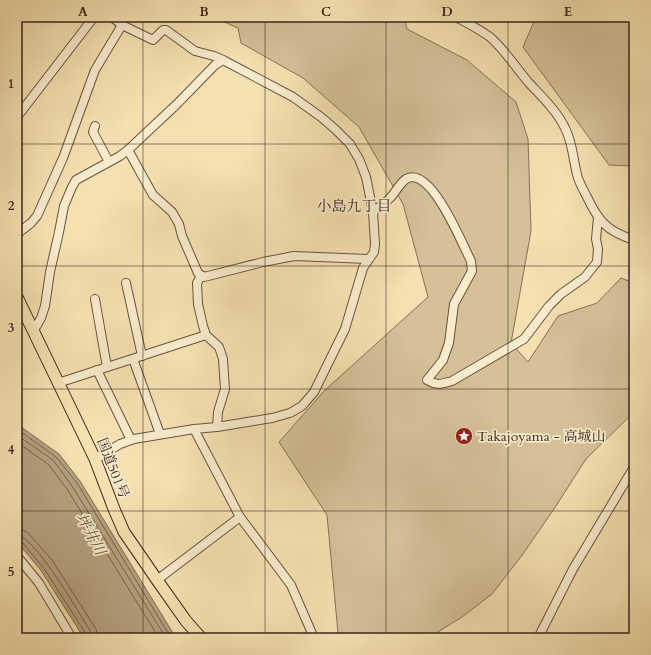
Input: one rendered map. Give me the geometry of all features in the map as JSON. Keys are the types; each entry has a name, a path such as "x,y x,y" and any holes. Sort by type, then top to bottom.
{"highway":[{"name":"国道501号","path":"17,297 95,459 124,532 186,621 201,638"}],"street":[{"path":"17,117 94,17"},
{"path":"95,459 120,444 131,440 160,434 272,418 290,413 302,406 314,392 345,329 363,268 374,252 375,244 373,212 366,176 359,159 350,144 322,117 293,97 223,60 195,51 166,30 163,30 153,40 122,25 112,17"},
{"path":"456,17 475,27 494,41 555,112 566,128 572,147 578,179 598,217 612,231 634,240"},
{"path":"17,234 37,216 63,158 95,70 122,25"},
{"path":"33,332 41,318 45,306 50,272 64,206 76,180 128,150 177,104 215,65 223,60"},
{"path":"95,126 93,132 108,162"},
{"path":"128,150 153,195 172,212 179,224 182,236 198,273 201,276"},
{"path":"373,212 389,200 405,180 413,177 418,178 430,187 438,198 471,261 472,271 454,304 449,342 444,360 427,380 435,384 452,381 524,339 549,306 561,294 586,277 597,262 598,249 596,239 598,217"},
{"path":"201,276 294,256 368,259"},
{"path":"201,276 197,283 198,304 206,335 219,347 223,358 225,389 218,412 217,427"},
{"path":"126,282 142,356"},
{"path":"95,299 107,367"},
{"path":"58,383 206,335"},
{"path":"132,359 160,434"},
{"path":"97,370 131,440"},
{"path":"194,429 240,517 291,585 314,638"},
{"path":"538,638 573,569 634,468"},
{"path":"157,580 240,517"},
{"path":"17,556 38,583 72,638"}],"shaded area":[{"path":"213,17 404,17 407,29 467,60 516,102 528,139 531,231 511,343 528,362 558,316 597,303 621,278 634,283 634,412 586,459 523,554 492,594 462,617 428,638 360,638 338,633 327,515 279,442 324,391 428,297 403,204 359,127 303,78 241,43 238,28"},
{"path":"536,17 634,17 634,166 609,165 523,47"}],"water":[{"name":"坪井川","path":"17,424 59,454 80,481 176,638 84,638 40,569 17,542"}],"place":[{"name":"Takajoyama - 高城山","path":"464,436"}],"district":[{"name":"小島九丁目","path":"354,206"}]}
